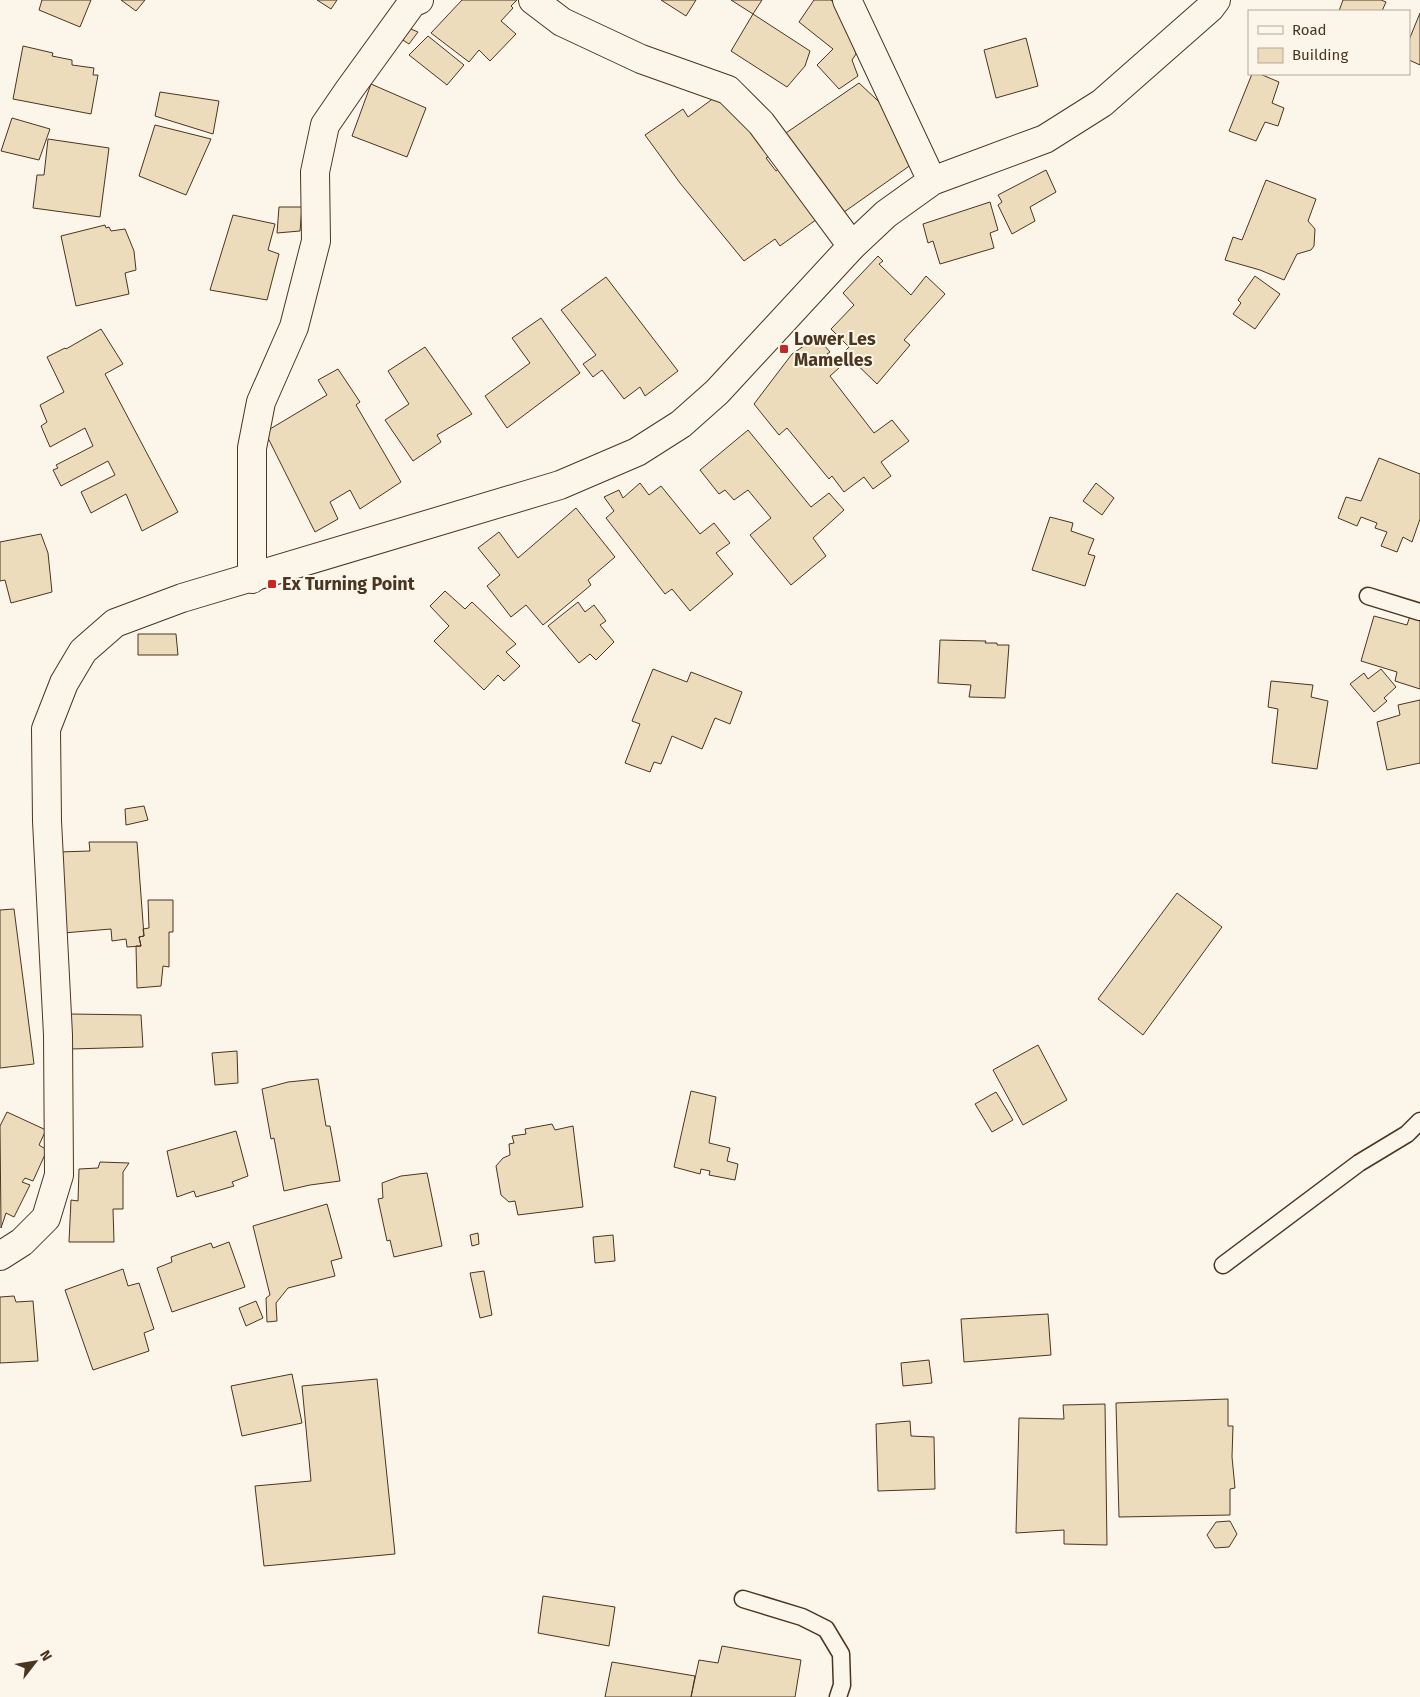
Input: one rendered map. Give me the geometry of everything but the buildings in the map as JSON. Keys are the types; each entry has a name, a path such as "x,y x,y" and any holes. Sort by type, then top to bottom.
{"street":[{"path":"252,578 252,448 261,402 294,327 316,241 315,172 326,125 348,90 412,3 419,0"},
{"path":"534,0 562,22 641,59 728,90 761,123 852,246"},
{"path":"847,0 932,181"},
{"path":"0,1256 22,1242 46,1218 59,1175 58,1035 47,821 46,730 64,683 83,651 115,623 182,598 560,485 636,452 681,424 717,392 852,246 886,214 932,181 1045,140 1102,103 1210,8 1216,0"}],"lane":[{"path":"1368,596 1420,612"},
{"path":"1223,1265 1359,1162 1407,1134 1420,1121"},
{"path":"742,1599 802,1617 826,1629 842,1654 842,1685 838,1697"}],"place":[{"name":"Lower Les Mamelles","path":"784,349"},
{"name":"Ex Turning Point","path":"272,584"}]}
